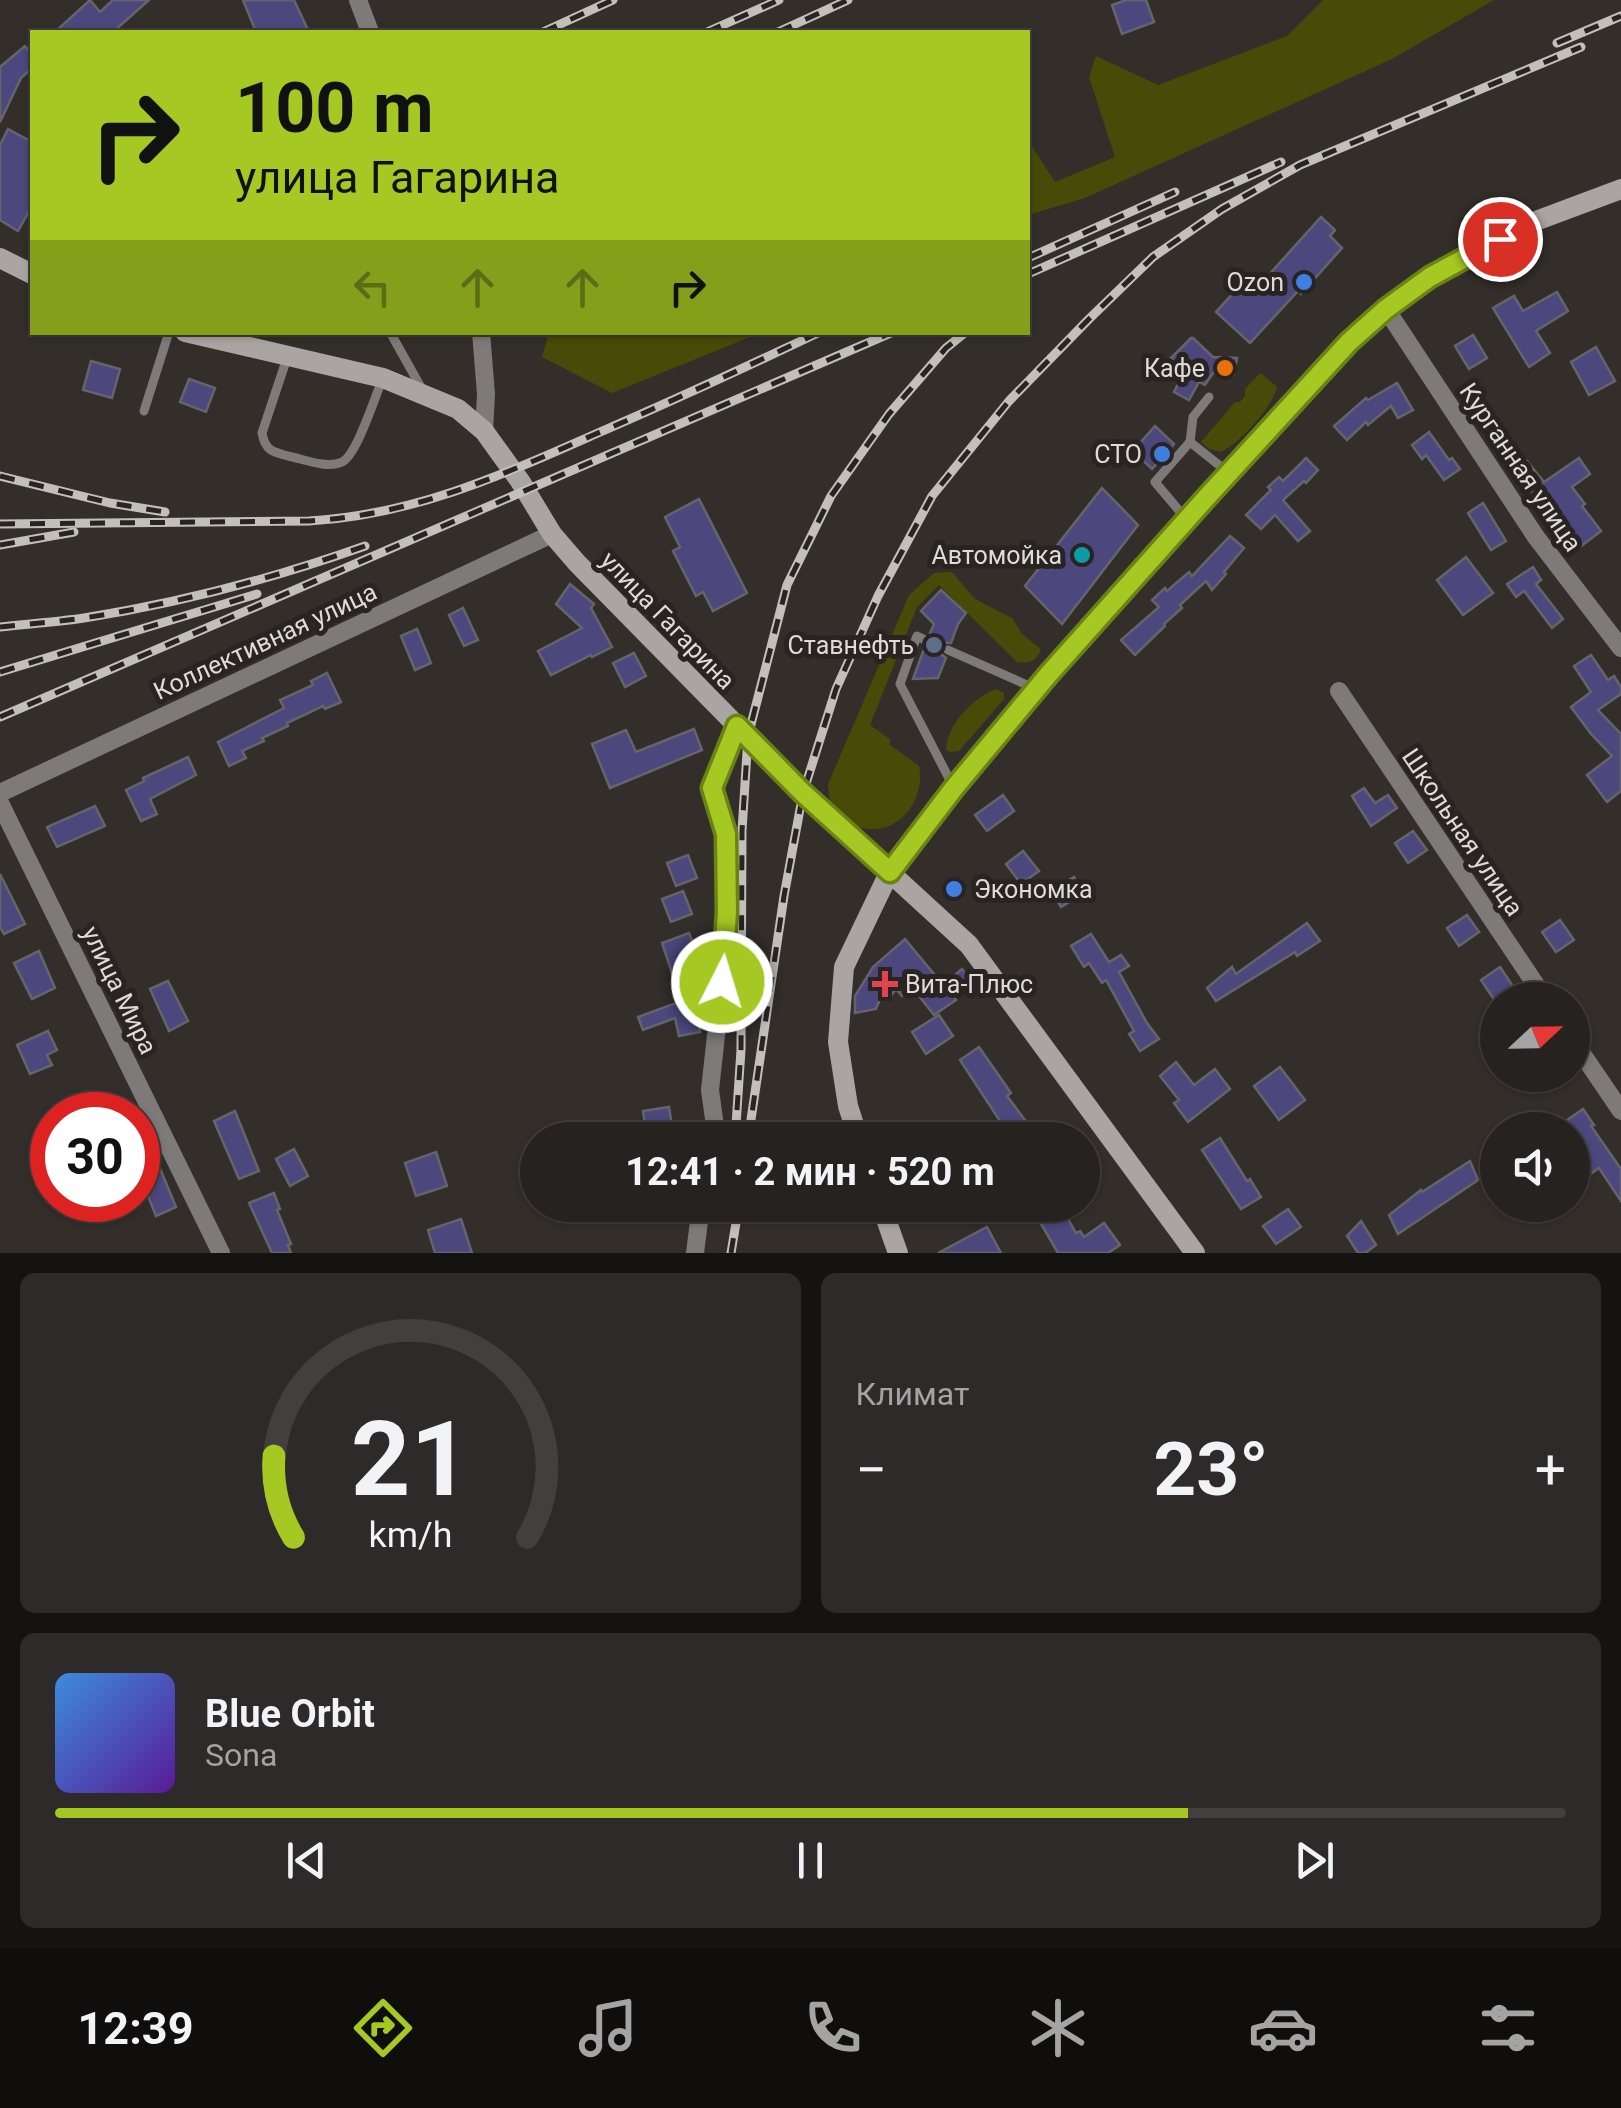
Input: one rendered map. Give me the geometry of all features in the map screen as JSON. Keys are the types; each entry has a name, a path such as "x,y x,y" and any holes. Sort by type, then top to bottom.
{"main road":[{"path":"853,1122 838,1042 844,968 890,872 954,788 1036,689 1349,342 1386,309 1466,256 1534,222 1621,189"},
{"path":"0,258 30,273"},
{"name":"улица Гагарина","path":"197,335 383,378 458,409 484,431 552,534 618,606 803,793 968,945 1195,1253"},
{"path":"887,1222 898,1253"}],"street":[{"path":"358,0 369,30"},
{"name":"Курганная улица","path":"1386,309 1536,537 1621,648"},
{"path":"480,335 486,394 484,431"},
{"name":"Коллективная улица","path":"0,793 552,534"},
{"name":"Школьная улица","path":"1339,692 1534,982"},
{"path":"714,1122 710,1090 726,946 728,878 726,834 712,788 737,726"},
{"name":"улица Мира","path":"0,803 221,1253"},
{"path":"1590,1065 1621,1111"},
{"path":"695,1253 699,1222"}],"lane":[{"path":"144,410 168,335"},
{"path":"392,335 425,393"},
{"path":"287,358 262,433 264,444 271,452 325,464 341,463 352,454 383,378"},
{"path":"1187,520 1155,482 1190,442 1192,417 1209,397"},
{"path":"1190,442 1229,472"},
{"path":"927,640 917,636 900,684 954,788"},
{"path":"948,650 1036,689"}],"shaded area":[{"path":"1323,0 1494,0 1392,59 1085,198 1030,214 1030,143 1055,182 1115,157 1089,77 1096,56 1158,85 1287,36"},
{"path":"548,335 755,335 612,393 542,357"},
{"path":"1259,374 1277,387 1269,404 1236,442 1220,452 1209,449 1201,442 1235,402 1240,402 1245,389"},
{"path":"952,572 975,599 1012,618 1022,634 1041,649 1032,661 1017,662 939,585 917,607 870,725 919,766 917,795 911,808 890,825 863,828 845,820 830,806 828,784 909,595 934,573"},
{"path":"996,689 1004,693 1004,699 959,751 949,752 948,740 956,721 971,705"}],"building":[{"path":"90,0 100,12 113,0 149,0 115,30 57,30"},
{"path":"243,0 294,0 308,30 255,30"},
{"path":"1146,0 1154,22 1122,34 1112,5"},
{"path":"25,46 30,52 30,70 21,78 0,122 0,67"},
{"path":"8,129 30,141 30,210 18,231 0,220 0,145"},
{"path":"1321,217 1335,230 1330,236 1342,248 1250,343 1216,312 1246,279 1257,288"},
{"path":"1557,292 1568,311 1536,331 1550,353 1529,367 1493,308 1514,296 1523,311"},
{"path":"1473,335 1487,358 1469,369 1455,346"},
{"path":"1191,338 1213,357 1237,358 1234,375 1213,373 1205,385 1199,382 1189,400 1174,392 1185,370 1171,358"},
{"path":"1596,347 1615,381 1589,395 1571,362"},
{"path":"91,361 120,369 112,398 83,390"},
{"path":"189,379 215,388 206,412 180,402"},
{"path":"1397,383 1413,410 1398,418 1391,406 1347,440 1334,426 1366,398"},
{"path":"1155,426 1174,444 1152,469 1133,451"},
{"path":"1429,432 1460,469 1444,480 1426,455 1422,459 1412,445"},
{"path":"1306,458 1318,470 1283,500 1310,531 1298,541 1275,515 1261,529 1246,515 1271,490 1268,487 1279,477 1283,481"},
{"path":"1579,458 1590,474 1572,487 1601,531 1580,547 1560,522 1554,526 1528,485 1525,488 1513,472 1527,461 1544,482"},
{"name":"Автомойка","path":"1102,488 1138,525 1062,624 1025,586"},
{"path":"699,499 747,593 713,611 703,592 696,596 673,551 680,547 665,517"},
{"path":"1483,503 1506,541 1491,550 1468,513"},
{"path":"1230,536 1244,548 1226,574 1212,590 1206,581 1135,655 1121,640 1159,607 1152,600 1189,572 1192,576"},
{"path":"1466,557 1493,593 1463,615 1437,580"},
{"path":"1533,567 1541,580 1536,584 1563,619 1552,628 1524,591 1516,597 1507,584"},
{"path":"570,584 594,604 591,608 612,647 551,675 538,651 582,628 556,604"},
{"path":"941,590 966,613 951,643 940,648 946,658 938,678 913,679 924,649 935,642 930,633 934,624 921,611"},
{"path":"463,608 478,640 464,646 449,615"},
{"path":"417,629 431,663 415,670 401,636"},
{"path":"634,653 646,676 625,687 613,663"},
{"path":"1591,655 1608,680 1614,676 1621,687 1621,694 1598,710 1621,734 1621,791 1607,802 1587,775 1612,756 1571,707 1591,692 1574,666"},
{"path":"327,673 341,702 287,723 288,726 262,738 264,741 242,751 246,758 229,766 218,742 284,708 280,700 313,685 311,681"},
{"path":"694,729 702,750 610,788 592,744 626,730 636,752"},
{"path":"188,757 196,775 150,799 157,814 141,821 126,790"},
{"path":"1364,788 1375,803 1388,795 1397,808 1371,826 1352,796"},
{"path":"1003,795 1014,811 987,831 975,815"},
{"path":"95,806 105,826 57,847 47,827"},
{"path":"1413,831 1427,850 1408,863 1395,843"},
{"path":"1023,851 1039,871 1021,884 1006,864"},
{"path":"688,855 697,878 676,886 667,863"},
{"path":"0,874 25,924 4,934 0,927"},
{"path":"1074,877 1084,893 1061,907 1051,891"},
{"path":"683,891 692,914 671,922 662,899"},
{"path":"1467,915 1479,932 1459,946 1447,928"},
{"path":"1560,920 1574,940 1556,952 1542,932"},
{"path":"1307,923 1320,941 1216,1001 1207,988 1232,967 1236,974"},
{"path":"689,933 700,997 693,999 700,1032 679,1036 675,1018 643,1030 638,1017 679,1002 662,943"},
{"path":"1091,934 1109,962 1121,955 1129,966 1119,972 1159,1039 1140,1051 1129,1034 1134,1031 1106,980 1102,983 1089,963 1084,967 1071,946"},
{"path":"905,939 943,985 962,969 972,982 954,997 956,1000 934,1015 912,987 902,996 896,989 889,998 883,992 876,1009 855,1013 855,996 873,967"},
{"path":"39,951 55,988 32,999 14,963"},
{"path":"1500,967 1510,982 1482,982"},
{"path":"168,981 188,1021 169,1031 150,989"},
{"path":"939,1015 953,1036 926,1054 912,1032"},
{"path":"48,1031 57,1050 47,1055 52,1065 30,1074 17,1045"},
{"path":"979,1047 1026,1122 998,1122 960,1060"},
{"path":"1176,1062 1194,1085 1215,1069 1230,1089 1188,1122 1174,1103 1179,1100 1160,1076"},
{"path":"1280,1067 1305,1100 1279,1120 1254,1086"},
{"path":"669,1107 671,1122 645,1122 643,1111"},
{"path":"235,1111 259,1171 239,1179 214,1121"},
{"path":"1590,1119 1621,1169 1621,1201 1599,1168 1592,1173"},
{"path":"1220,1138 1261,1197 1241,1209 1202,1150"},
{"path":"294,1149 308,1176 290,1186 276,1159"},
{"path":"436,1152 447,1186 416,1196 405,1163"},
{"path":"1470,1161 1478,1180 1398,1234 1389,1215 1421,1190"},
{"path":"160,1168 176,1207 160,1214"},
{"path":"274,1193 291,1253 272,1253 249,1203"},
{"path":"1288,1209 1301,1227 1276,1244 1263,1226"},
{"path":"461,1219 472,1253 435,1253 428,1230"},
{"path":"1361,1221 1376,1245 1365,1253 1358,1253 1347,1236"},
{"path":"1040,1222 1070,1222 1076,1233 1080,1231 1084,1237 1104,1223 1120,1245 1108,1253 1058,1253"},
{"path":"987,1227 1001,1253 938,1253"}],"railway":[{"path":"547,30 613,0"},
{"path":"712,30 779,0"},
{"path":"782,30 848,0"},
{"path":"1557,43 1621,16"},
{"path":"751,1122 803,793 836,689 878,596 932,496 1009,401 1089,319 1153,257 1222,209 1300,165 1581,47"},
{"path":"1030,273 1281,162"},
{"path":"1030,257 1175,192"},
{"path":"0,524 309,521 383,511 454,492 522,466 814,335"},
{"path":"0,717 886,335"},
{"path":"736,1122 741,1050 742,831 748,736 787,585 831,496 889,414 946,348 962,335"},
{"path":"0,476 165,512"},
{"path":"0,545 74,532"},
{"path":"0,627 84,618 191,597 365,546"},
{"path":"0,672 257,594"},
{"path":"731,1253 736,1222"}],"place":[{"name":"Ozon","path":"1304,282"},
{"name":"Кафе","path":"1225,368"},
{"name":"СТО","path":"1162,454"},
{"name":"Автомойка","path":"1082,555"},
{"name":"Ставнефть","path":"934,645"},
{"name":"Экономка","path":"954,889"},
{"name":"Вита-Плюс","path":"885,984"}],"route":[{"path":"722,982 728,878 726,834 712,788 737,726 890,872 1048,675 1349,342 1430,277 1500,239"}]}
